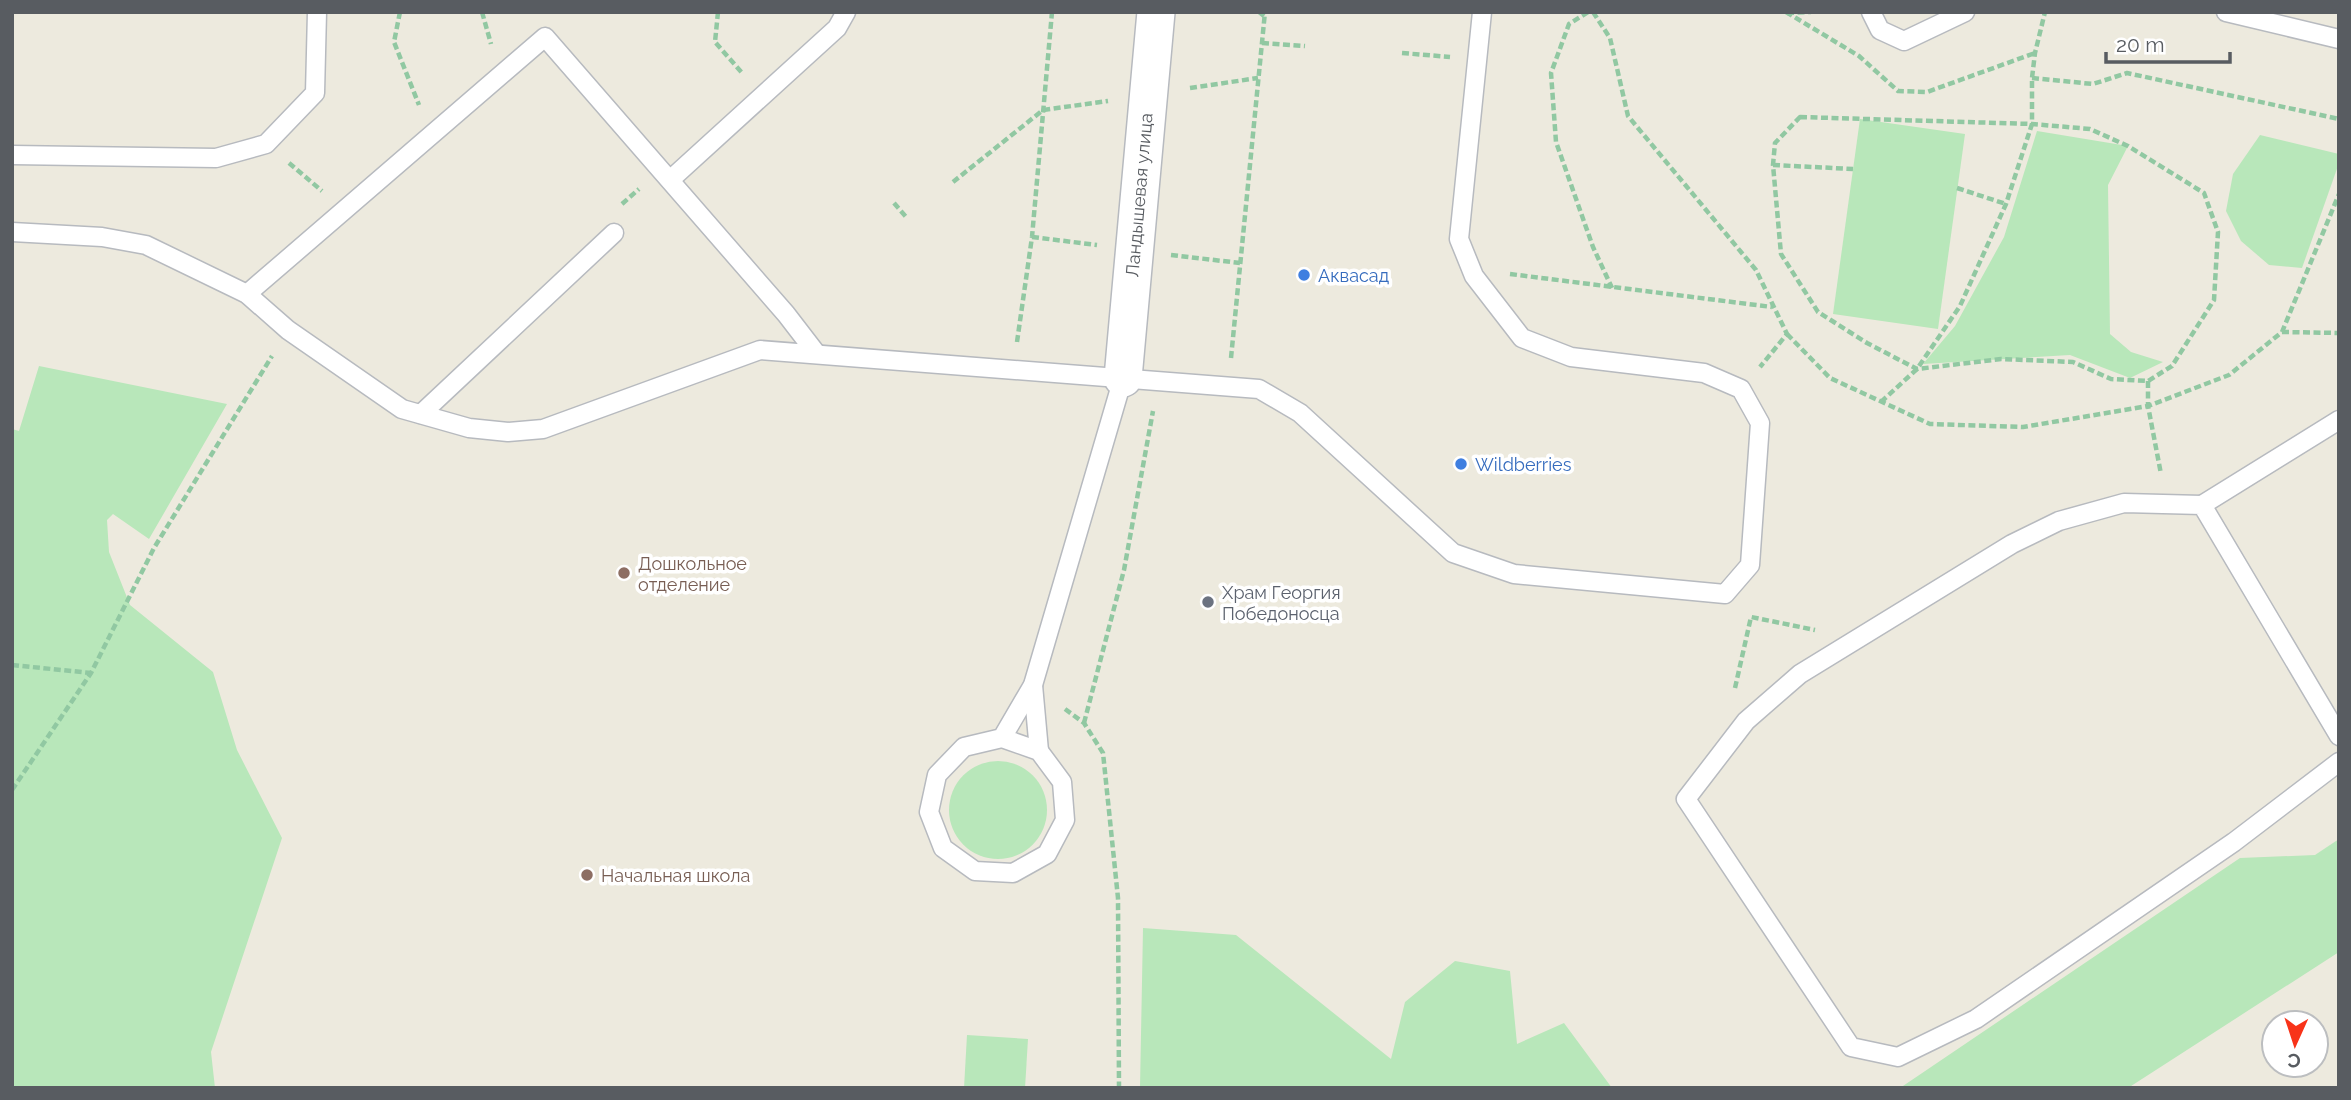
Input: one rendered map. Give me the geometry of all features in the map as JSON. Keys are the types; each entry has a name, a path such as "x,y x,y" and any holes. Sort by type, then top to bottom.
{"street":[{"name":"Ландышевая улица","path":"1140,379 1156,12"}],"lane":[{"path":"12,155 216,158 266,144 315,93 317,12"},
{"path":"665,175 763,95 837,28 846,12"},
{"path":"12,232 102,237 146,245 247,294 288,330 401,409 469,428 508,432 543,429 760,350 1258,389 1300,413 1453,553 1514,574 1725,594 1750,565 1760,423 1741,389 1704,373 1571,357 1522,338 1471,268 1459,240 1482,12"},
{"path":"1871,12 1880,30 1904,41 1965,12"},
{"path":"2226,12 2339,39"},
{"path":"247,294 545,37 786,314 816,353"},
{"path":"421,414 614,233"},
{"path":"1002,738 1033,685 1140,379"},
{"path":"2339,421 2202,505 2124,503 2059,521 2012,544 1800,674 1746,721 1686,799 1851,1046 1898,1057 1976,1019 2234,842 2339,762"},
{"path":"2202,505 2339,736"},
{"path":"1033,685 1039,751 1062,782 1065,820 1047,854 1013,873 975,871 943,848 929,812 937,775 964,747 1002,738 1039,751"}],"path":[{"path":"400,12 394,42 431,135"},
{"path":"718,12 715,42 763,95"},
{"path":"1013,369 1032,237 1052,12"},
{"path":"1228,387 1265,14 1259,12"},
{"path":"1613,288 1593,247 1556,142 1551,74 1569,24 1590,12 1610,38 1629,116 1756,270 1787,334 1830,378 1930,424 2023,428 2148,406 2229,375 2282,332 2339,194"},
{"path":"1787,13 1811,12"},
{"path":"1881,402 1917,369 1960,306 2006,204 2032,124 2035,52 2045,12"},
{"path":"1262,43 1305,46"},
{"path":"1402,53 1478,59"},
{"path":"2032,78 2093,84 2127,72 2339,119"},
{"path":"953,182 1043,110"},
{"path":"1800,117 2032,124 2090,129 2128,146 2204,193 2218,232 2214,300 2172,366 2148,382 2111,379 2073,362 2001,359 1917,369 1867,343 1818,312 1781,254 1773,165 1775,143 1800,117"},
{"path":"266,144 344,210"},
{"path":"1773,165 1853,169"},
{"path":"614,233 618,209 665,175"},
{"path":"1957,188 2006,204"},
{"path":"894,203 908,218"},
{"path":"1471,268 1773,307"},
{"path":"12,790 91,673 154,548 288,330"},
{"path":"2282,332 2339,334"},
{"path":"1741,389 1787,334"},
{"path":"1084,723 1124,570 1140,379"},
{"path":"2148,382 2148,406 2168,504"},
{"path":"12,665 91,673"},
{"path":"1033,685 1084,723 1103,753 1118,898 1119,1088"}],"green space":[{"path":"1860,119 1965,134 1938,329 1833,314"},
{"path":"2037,131 2128,146 2108,185 2110,334 2131,352 2163,362 2130,378 2070,355 1923,364 1955,326 2004,237"},
{"path":"2260,135 2339,154 2339,163 2302,268 2269,265 2241,241 2226,211 2233,174"},
{"path":"39,366 227,404 149,539 113,514 107,520 109,552 130,605 213,672 237,750 282,838 211,1052 215,1088 12,1088 12,429 19,431"},
{"path":"998,761 1017,765 1032,776 1043,791 1047,810 1043,829 1032,844 1017,855 998,859 979,855 964,844 953,829 949,810 953,791 964,776 979,765"},
{"path":"2339,839 2339,952 2128,1088 1900,1088 2240,858 2315,855"},
{"path":"1143,928 1236,935 1391,1059 1405,1002 1455,961 1510,971 1517,1044 1564,1023 1612,1088 1140,1088"},
{"path":"967,1035 1028,1039 1025,1088 964,1088"}],"place":[{"name":"Аквасад","path":"1304,275"},
{"name":"Wildberries","path":"1461,464"},
{"name":"Дошкольное отделение","path":"624,573"},
{"name":"Храм Георгия Победоносца","path":"1208,602"},
{"name":"Начальная школа","path":"587,875"}]}
